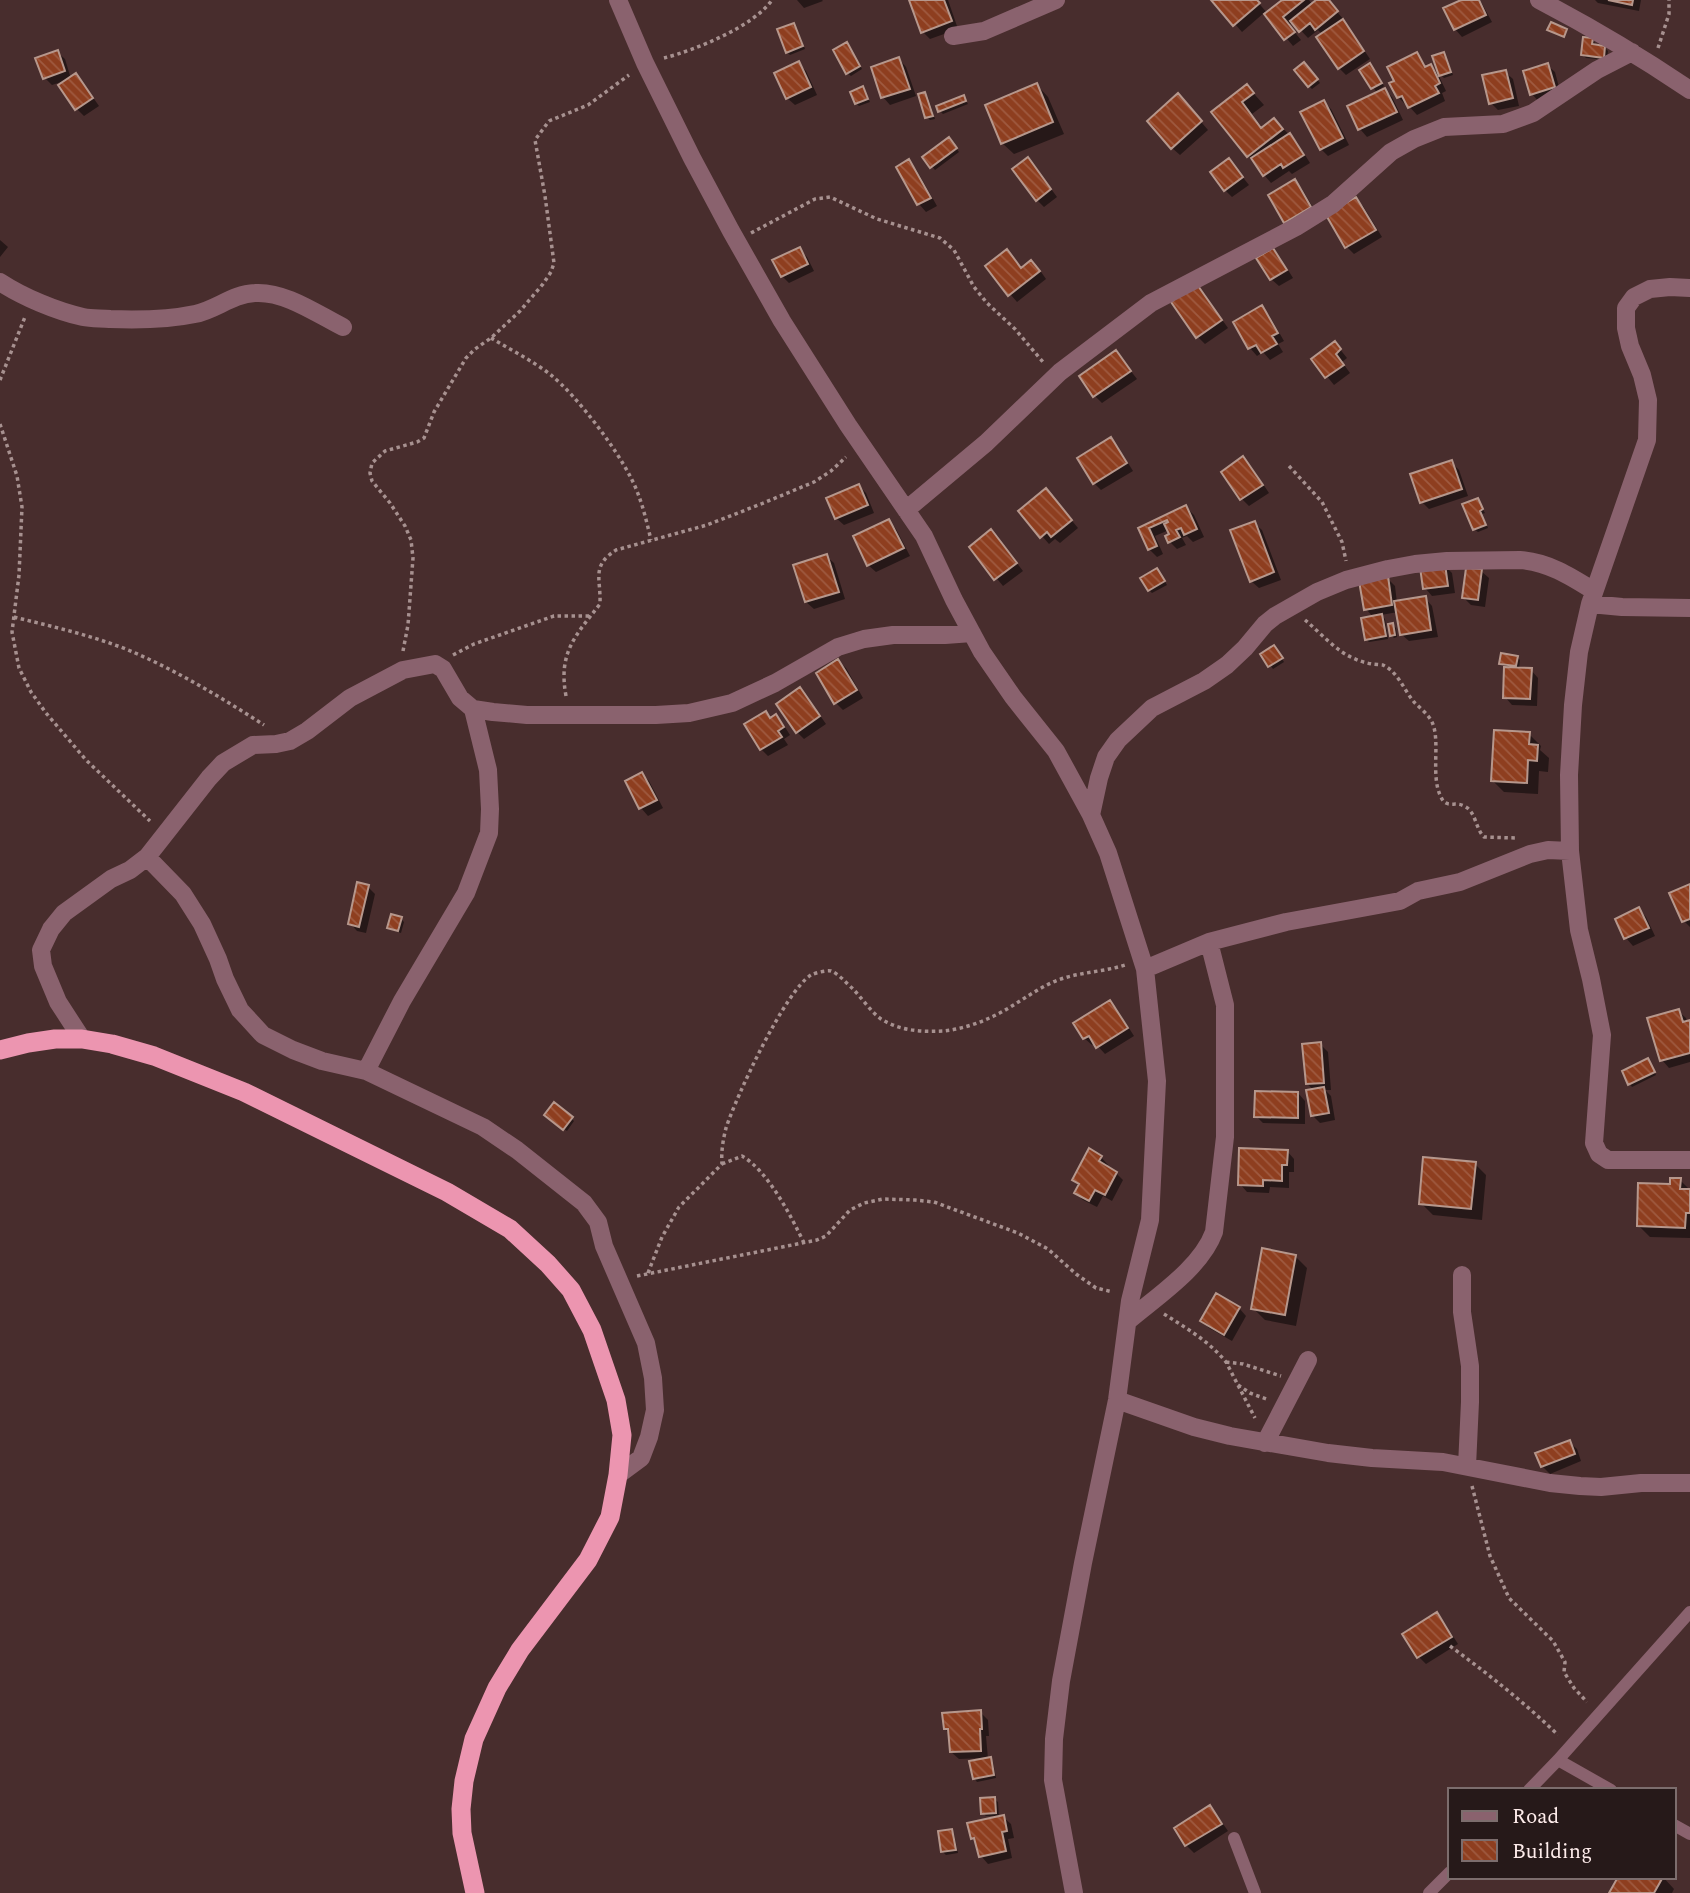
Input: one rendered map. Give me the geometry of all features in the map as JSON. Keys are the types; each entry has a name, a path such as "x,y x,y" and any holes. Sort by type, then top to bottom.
{"highway":[{"path":"0,1050 55,1039 82,1039 112,1044 154,1056 244,1092 447,1192 510,1229 548,1264 571,1290 592,1330 617,1400 622,1435 618,1475 610,1517 588,1560 520,1650 496,1688 474,1739 464,1781 461,1809 462,1833 477,1890"}],"street":[{"path":"618,0 645,64 692,158 782,321 860,443 924,536 982,652 1013,697 1056,751 1108,853 1143,965 1157,1081 1150,1220 1130,1301 1117,1400 1075,1602 1061,1681 1055,1739 1053,1780 1074,1893"},
{"path":"953,36 984,31 1056,0"},
{"path":"1539,0 1632,52 1690,90"},
{"path":"906,510 986,443 1056,376 1151,303 1296,227 1333,204 1391,152 1414,139 1444,128 1503,124 1533,113 1597,70 1632,52"},
{"path":"0,282 32,299 84,317 137,320 195,314 233,298 255,293 278,296 343,327"},
{"path":"1690,288 1650,289 1634,297 1626,308 1630,346 1642,375 1648,400 1647,440 1592,597 1579,652 1569,775 1570,851 1579,930 1602,1035 1594,1143 1599,1154 1608,1160 1690,1160"},
{"path":"1091,816 1106,757 1118,740 1152,708 1204,681 1227,665 1265,624 1290,607 1346,580 1415,564 1535,561 1551,567 1592,597 1622,607 1690,608"},
{"path":"82,1039 58,1002 43,966 41,950 51,929 64,913 147,857 223,763 253,744 290,741 350,698 397,673 435,664 443,669 460,698 473,709 493,712 569,716 689,713 712,709 753,694 838,647 864,639 893,635 972,633"},
{"path":"366,1072 402,1001 466,892 489,833 488,770 473,709"},
{"path":"1143,965 1209,942 1286,922 1400,901 1418,891 1460,882 1548,850 1570,851"},
{"path":"147,857 183,894 202,923 240,1010 264,1035 322,1061 366,1072 483,1127 584,1203 598,1222 604,1247 633,1308 646,1343 653,1378 654,1410 649,1437 641,1458 618,1475"},
{"path":"1128,1321 1200,1258 1210,1243 1217,1216 1225,1137 1225,1005 1209,942"},
{"path":"1462,1275 1462,1312 1470,1366 1467,1465"},
{"path":"1266,1440 1308,1360"},
{"path":"1117,1400 1194,1427 1372,1458 1467,1465 1550,1483 1580,1486 1690,1483"}],"lane":[{"path":"1531,1788 1690,1612"},
{"path":"1558,1760 1607,1788"},
{"path":"1234,1838 1255,1893"},
{"path":"1429,1893 1448,1874"}],"path":[{"path":"397,673 406,642 414,558 405,526 372,481 372,463 385,451 424,438 434,412 466,358 531,299 554,263 535,140 540,131 548,121 588,104 645,64 682,53 727,33 766,9 772,0"},
{"path":"1656,67 1657,51 1669,13 1669,0"},
{"path":"736,241 816,199 830,197 877,219 940,238 954,250 974,287 987,303 1015,329 1056,376"},
{"path":"0,380 32,299"},
{"path":"491,338 535,363 553,377 595,424 631,477 640,498 650,540"},
{"path":"0,424 17,476 22,507 19,575 12,632 19,668 46,713 86,760 165,834"},
{"path":"569,716 563,673 566,654 581,627 600,604 600,565 606,557 617,550 707,525 814,482 831,471 860,443"},
{"path":"1289,466 1322,502 1330,516 1345,552 1346,580"},
{"path":"1290,607 1340,651 1355,659 1382,665 1398,677 1432,723 1436,778 1439,794 1446,804 1461,804 1467,807 1478,831 1484,837 1514,837 1548,850"},
{"path":"439,667 454,654 474,644 537,621 554,616 591,616"},
{"path":"14,617 66,629 131,652 185,678 290,741"},
{"path":"722,1164 721,1152 726,1129 745,1080 779,1018 799,987 811,975 831,971 844,980 881,1018 901,1028 919,1032 946,1031 973,1025 1058,980 1143,965"},
{"path":"648,1273 662,1237 679,1207 722,1164 741,1156 752,1162 763,1175 793,1220 804,1243"},
{"path":"617,1277 632,1277 804,1243 826,1236 850,1210 864,1203 883,1199 915,1200 934,1202 1018,1233 1048,1250 1096,1287 1130,1301"},
{"path":"1149,1304 1210,1345 1226,1362 1266,1440"},
{"path":"1226,1362 1258,1368 1295,1384"},
{"path":"1237,1384 1250,1393 1283,1406"},
{"path":"1467,1465 1490,1556 1509,1598 1553,1641 1565,1662 1564,1672 1574,1688 1598,1714"},
{"path":"1450,1646 1529,1707 1570,1746"}],"building":[{"path":"909,0 944,0 952,21 921,33"},
{"path":"1211,0 1257,0 1260,3 1233,26"},
{"path":"1282,0 1304,0 1283,17 1295,32 1284,40 1264,14"},
{"path":"1316,0 1329,0 1338,11 1315,30 1310,23 1299,32 1290,21"},
{"path":"1461,0 1479,0 1486,15 1454,30 1443,8"},
{"path":"1608,0 1633,0 1632,5"},
{"path":"1343,19 1364,51 1338,69 1316,37"},
{"path":"1551,22 1567,29 1564,37 1547,30"},
{"path":"794,23 803,46 786,53 777,29"},
{"path":"1583,37 1593,38 1592,44 1605,46 1604,58 1581,55"},
{"path":"847,42 860,66 846,74 833,50"},
{"path":"58,50 65,71 43,79 35,58"},
{"path":"1417,52 1425,67 1431,64 1440,83 1435,86 1439,93 1408,108 1402,96 1397,98 1389,83 1394,81 1387,67"},
{"path":"1444,52 1451,72 1439,76 1432,56"},
{"path":"899,57 910,89 881,98 871,67"},
{"path":"799,61 811,87 786,99 774,73"},
{"path":"1304,62 1318,79 1308,87 1294,70"},
{"path":"1370,63 1382,83 1371,89 1359,70"},
{"path":"1548,63 1555,87 1530,95 1523,71"},
{"path":"1506,70 1513,98 1489,104 1482,75"},
{"path":"76,73 93,98 75,110 58,85"},
{"path":"1037,83 1053,122 1001,144 985,105"},
{"path":"1247,84 1254,93 1242,102 1261,128 1274,118 1283,129 1247,157 1211,112"},
{"path":"863,86 868,99 855,104 850,92"},
{"path":"1385,88 1397,112 1358,130 1347,106"},
{"path":"925,92 933,116 925,118 918,94"},
{"path":"1178,93 1202,121 1171,149 1147,121"},
{"path":"964,95 966,101 938,112 936,106"},
{"path":"1324,100 1343,138 1320,150 1300,112"},
{"path":"1290,133 1304,155 1283,168 1281,164 1263,176 1251,158"},
{"path":"949,137 957,148 930,168 922,157"},
{"path":"1028,157 1051,189 1036,201 1012,169"},
{"path":"1229,158 1243,177 1224,191 1210,172"},
{"path":"909,159 931,198 917,205 896,167"},
{"path":"1295,179 1311,207 1284,223 1268,195"},
{"path":"1356,197 1376,230 1345,248 1326,215"},
{"path":"800,247 808,264 781,277 772,260"},
{"path":"1273,248 1287,270 1270,280 1256,258"},
{"path":"1007,249 1021,268 1031,260 1040,271 1008,296 985,266"},
{"path":"1196,283 1222,320 1196,338 1171,302"},
{"path":"1262,305 1278,333 1272,336 1277,344 1261,353 1256,345 1248,349 1233,322"},
{"path":"1335,341 1341,349 1336,354 1344,365 1325,378 1311,359"},
{"path":"1116,350 1131,371 1093,397 1079,376"},
{"path":"1111,437 1127,463 1093,484 1077,458"},
{"path":"1243,456 1263,485 1240,500 1221,472"},
{"path":"1452,460 1462,489 1420,503 1410,474"},
{"path":"859,484 868,505 835,519 826,498"},
{"path":"1046,488 1072,520 1051,537 1047,532 1040,538 1018,511"},
{"path":"1478,498 1486,525 1473,530 1462,504"},
{"path":"1186,505 1197,529 1184,535 1181,528 1176,530 1180,537 1168,543 1165,536 1169,534 1164,524 1167,520 1149,528 1157,546 1148,550 1138,528"},
{"path":"889,519 904,548 867,566 853,536"},
{"path":"1255,521 1274,572 1250,582 1230,530"},
{"path":"991,529 1017,563 994,580 969,547"},
{"path":"827,554 839,592 805,602 793,565"},
{"path":"1445,564 1448,586 1423,589 1420,567"},
{"path":"1157,568 1165,581 1148,591 1140,578"},
{"path":"1466,568 1482,569 1478,600 1462,598"},
{"path":"1388,576 1392,605 1364,610 1359,581"},
{"path":"1426,596 1431,630 1400,635 1394,601"},
{"path":"1382,614 1386,636 1365,640 1361,618"},
{"path":"1393,623 1395,635 1390,636 1388,624"},
{"path":"1274,645 1283,658 1268,667 1260,654"},
{"path":"1501,653 1518,656 1516,666 1499,664"},
{"path":"838,659 857,690 834,704 816,673"},
{"path":"1504,667 1532,668 1530,699 1503,698"},
{"path":"800,687 820,716 796,733 776,704"},
{"path":"766,711 770,718 776,714 784,727 778,731 782,737 760,750 744,724"},
{"path":"1494,730 1530,732 1529,744 1538,745 1537,761 1528,760 1527,783 1491,781"},
{"path":"642,772 657,800 639,809 625,781"},
{"path":"357,882 369,885 359,927 348,924"},
{"path":"1690,884 1690,919 1682,922 1669,893"},
{"path":"1639,907 1649,928 1624,939 1615,919"},
{"path":"391,914 402,917 398,931 387,928"},
{"path":"1110,1000 1128,1028 1096,1048 1089,1036 1083,1039 1073,1023"},
{"path":"1679,1009 1683,1022 1690,1020 1690,1053 1660,1061 1647,1018"},
{"path":"1321,1042 1324,1083 1306,1084 1302,1044"},
{"path":"1648,1058 1655,1072 1628,1085 1622,1071"},
{"path":"1324,1087 1329,1113 1311,1116 1306,1090"},
{"path":"1255,1091 1298,1092 1298,1118 1254,1117"},
{"path":"554,1102 573,1117 563,1130 544,1115"},
{"path":"1089,1148 1102,1156 1099,1161 1117,1172 1105,1195 1095,1190 1089,1201 1074,1193 1079,1184 1072,1180"},
{"path":"1239,1148 1288,1150 1287,1165 1282,1165 1282,1181 1263,1180 1263,1186 1238,1185"},
{"path":"1423,1157 1476,1162 1471,1209 1419,1204"},
{"path":"1670,1178 1681,1178 1680,1189 1690,1189 1690,1213 1686,1213 1685,1228 1637,1226 1638,1183 1670,1184"},
{"path":"1262,1248 1296,1255 1285,1315 1251,1309"},
{"path":"1216,1293 1240,1307 1224,1335 1200,1321"},
{"path":"1570,1440 1575,1454 1541,1467 1535,1453"},
{"path":"1437,1612 1452,1637 1417,1658 1402,1634"},
{"path":"981,1710 981,1751 950,1752 948,1729 944,1729 942,1713"},
{"path":"991,1757 994,1775 973,1779 969,1761"},
{"path":"995,1797 996,1813 981,1814 980,1798"},
{"path":"1210,1805 1222,1824 1185,1846 1174,1828"},
{"path":"1004,1815 1007,1831 1002,1832 1006,1851 979,1857 967,1823"},
{"path":"952,1829 956,1850 941,1852 938,1831"},
{"path":"1617,1879 1662,1879 1654,1893 1609,1893"}]}
